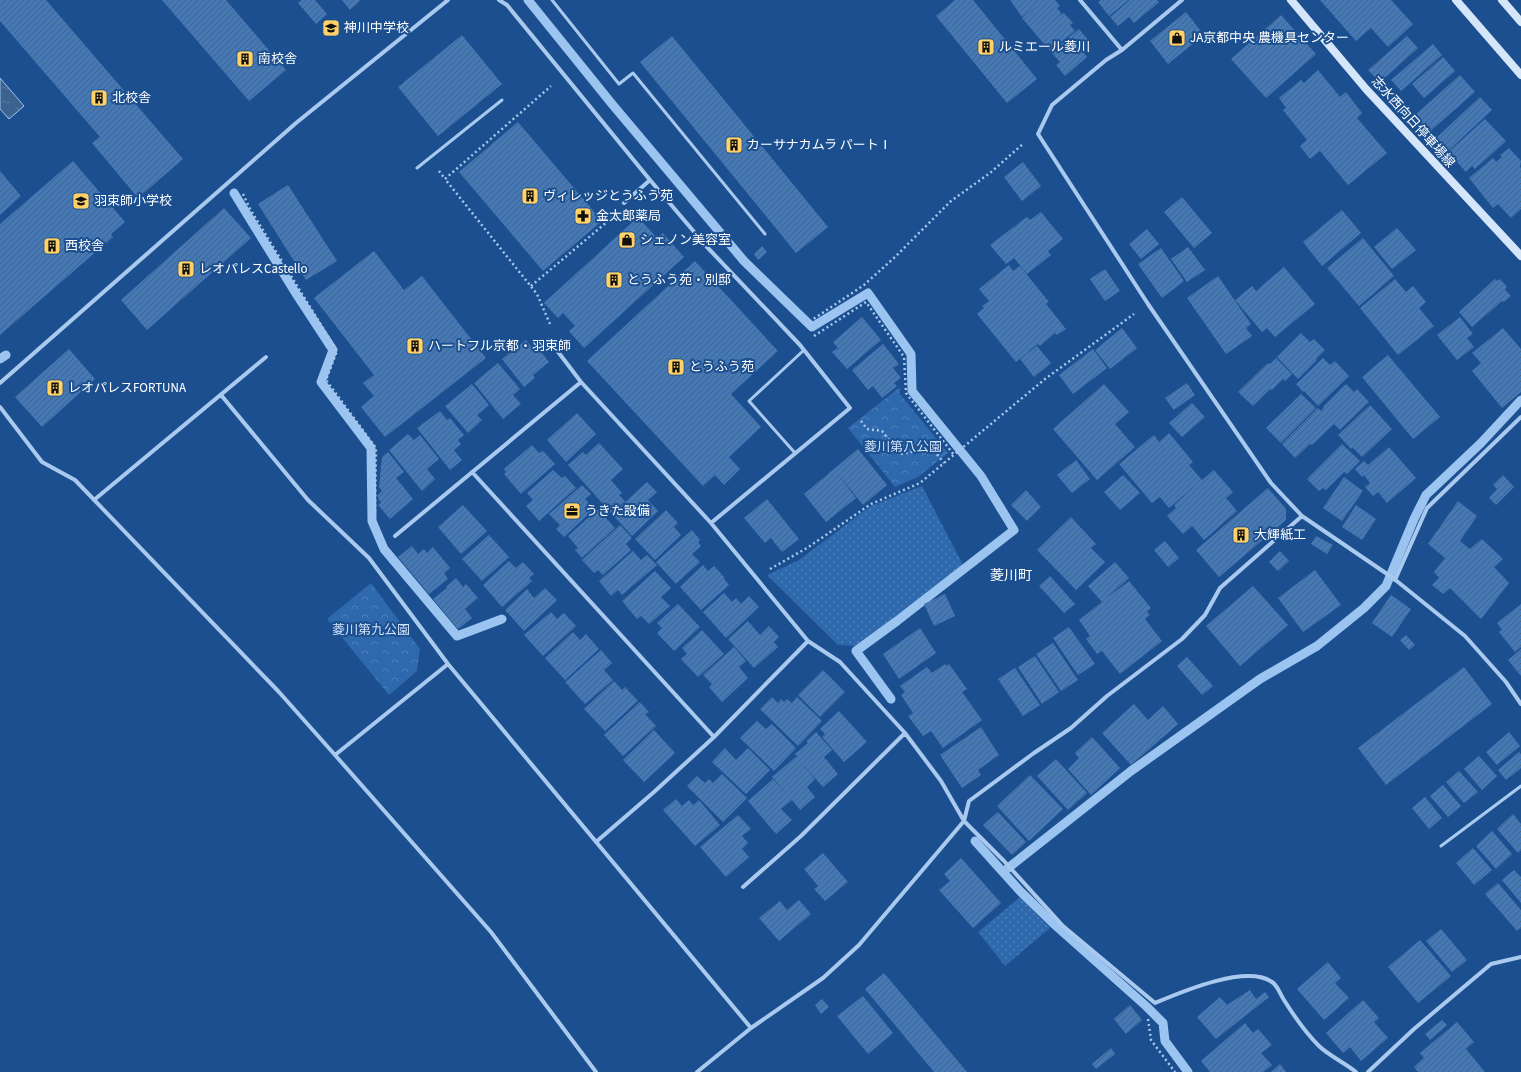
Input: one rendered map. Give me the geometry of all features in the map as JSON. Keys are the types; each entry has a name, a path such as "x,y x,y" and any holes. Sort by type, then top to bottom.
{"main road":[{"name":"志水西向日停車場線","path":"1291,0 1366,89 1521,256"},
{"path":"1456,0 1521,75"},
{"path":"1502,0 1521,22"}],"street":[{"path":"0,382 296,123 448,0"},
{"path":"499,0 506,5 707,247 800,345 850,408 711,523"},
{"path":"1080,0 1122,50"},
{"path":"1182,0 1052,105 1038,134 1148,304 1271,482 1302,516 1394,579 1465,636 1506,682 1521,704"},
{"path":"624,203 650,180"},
{"path":"549,340 581,382 711,523 808,641 840,662 905,733 941,781 964,821 1004,861 1063,926 1155,1003 1194,987 1233,977 1260,977 1272,982 1298,1021 1320,1047 1356,1072"},
{"path":"94,500 266,357"},
{"path":"395,536 581,382"},
{"path":"221,394 308,500 369,558 448,664 751,1028"},
{"path":"0,407 42,462 74,480 279,692 490,932 596,1072"},
{"path":"1394,579 1427,508 1521,417"},
{"path":"472,472 714,737"},
{"path":"697,1072 751,1028 823,978 859,945 964,821 969,801 1034,753 1071,728 1107,696 1182,639 1205,615 1220,588 1302,516"},
{"path":"596,842 654,792 714,737 808,641"},
{"path":"335,755 448,664"},
{"path":"743,887 801,836 905,733"},
{"path":"1368,1072 1414,1029 1491,964 1521,957"}],"lane":[{"path":"552,0 619,84 633,72 765,234"},
{"path":"417,168 502,100"},
{"path":"795,453 749,401 804,350"},
{"path":"1441,846 1521,786"}],"path":[{"path":"548,320 537,294 445,179 564,76"},
{"path":"812,320 864,285 895,257 950,202 990,173 1029,139 1038,134"},
{"path":"235,177 250,209 337,350 326,380 376,448 375,516"},
{"path":"530,286 613,217 624,203"},
{"path":"800,345 866,302 904,357 906,393 955,454"},
{"path":"755,577 807,548 871,504 920,483 1045,378 1148,304"},
{"path":"850,408 867,429 882,431 900,454 932,448 944,463"},
{"path":"1148,1014 1151,1040 1175,1072"}],"green space":[{"name":"菱川第八公園","path":"900,387 900,394 948,453 918,477 895,487 848,428"},
{"path":"922,486 963,565 859,646 838,645 767,575 799,560 871,506"},
{"name":"菱川第九公園","path":"371,583 420,649 417,671 389,695 327,619"},
{"path":"1020,897 1050,928 1005,966 978,932"}],"water":[{"path":"0,78 24,106 9,119 0,109"}],"building":[{"name":"北校舎","path":"0,0 46,0 183,159 138,198 92,143 100,137 0,21"},
{"name":"南校舎","path":"162,0 226,0 286,70 249,101"},
{"path":"302,0 315,0 327,14 316,24 298,3"},
{"path":"342,0 361,0 350,10"},
{"name":"ルミエール菱川","path":"955,0 973,0 1037,79 1007,103 936,16"},
{"path":"1010,0 1055,0 1060,6 1057,8 1062,14 1048,25 1064,13 1073,23 1070,25 1075,31 1050,51 1022,18 1037,5 1022,17"},
{"path":"1101,0 1129,0 1109,16 1098,2"},
{"path":"1130,0 1157,0 1159,2 1134,23 1129,17 1118,26 1110,17"},
{"path":"1320,0 1391,0 1413,24 1388,47 1371,28 1356,41"},
{"name":"JA京都中央 農機具センター","path":"1186,12 1204,35 1168,64 1150,41"},
{"path":"1281,15 1316,54 1266,98 1231,59"},
{"path":"1079,29 1089,41 1080,48 1087,57 1065,76 1056,65 1060,62 1051,52"},
{"path":"462,35 502,84 438,136 398,87"},
{"name":"カーサナカムラ パートⅠ","path":"672,36 828,227 796,253 640,62"},
{"path":"1407,36 1418,48 1380,82 1368,70"},
{"path":"1433,44 1442,55 1401,91 1391,80"},
{"path":"1443,57 1455,71 1424,98 1412,84"},
{"path":"1318,70 1340,97 1346,92 1362,113 1357,118 1387,153 1348,185 1320,151 1310,159 1300,146 1307,140 1283,110 1286,108 1279,98 1301,80 1304,83"},
{"path":"1460,75 1475,92 1428,133 1414,116"},
{"path":"1480,97 1492,110 1448,151 1436,138"},
{"path":"1485,119 1506,141 1475,169 1472,166 1466,172 1448,152"},
{"name":"ヴィレッジとうふう苑","path":"518,122 602,221 543,271 459,172"},
{"path":"1509,148 1521,161 1521,209 1511,218 1498,204 1493,208 1469,178 1493,158 1496,162 1502,157 1500,155"},
{"name":"西校舎","path":"73,161 125,222 111,234 113,237 0,335 0,224"},
{"path":"1023,162 1041,186 1022,201 1004,177"},
{"path":"0,171 21,196 0,215"},
{"path":"288,185 337,261 306,280 258,204"},
{"path":"1182,197 1212,233 1194,248 1164,212"},
{"name":"レオパレスCastello","path":"224,208 251,238 147,330 121,300"},
{"path":"1342,210 1361,233 1322,266 1303,242"},
{"path":"1041,212 1063,239 1048,251 1051,255 1027,274 1014,258 1006,264 990,245 1027,217 1030,220"},
{"name":"とうふう苑・別邸","path":"638,217 657,238 663,233 684,257 584,348 569,331 575,326 563,313 558,318 544,303"},
{"path":"1397,228 1416,250 1392,269 1374,247"},
{"path":"1147,229 1159,244 1141,259 1129,244"},
{"path":"1363,238 1394,276 1359,306 1327,268"},
{"path":"762,246 767,252 758,260 754,254"},
{"path":"1188,247 1205,270 1187,282 1171,259"},
{"path":"1161,248 1184,281 1162,298 1138,264"},
{"name":"ハートフル京都・羽束師","path":"374,251 404,290 422,276 486,358 385,437 361,407 374,396 363,383 374,375 314,298"},
{"name":"とうふう苑","path":"695,261 778,351 731,394 761,427 729,457 740,469 724,485 715,475 703,486 587,361"},
{"path":"1009,265 1013,271 1020,266 1049,302 1046,304 1066,329 1057,335 1055,333 1040,346 1038,344 1016,362 977,314 984,308 982,306 989,301 979,289"},
{"path":"1284,267 1315,304 1275,337 1267,328 1262,332 1235,300 1252,286 1256,291"},
{"path":"1105,269 1120,291 1105,301 1090,279"},
{"path":"1218,276 1251,324 1246,328 1252,336 1226,354 1187,298"},
{"path":"1395,279 1406,292 1413,286 1426,302 1419,308 1434,326 1398,355 1360,308"},
{"path":"1495,279 1497,281 1500,279 1507,287 1505,290 1511,296 1504,302 1502,301 1472,327 1459,312"},
{"path":"862,317 881,340 847,369 832,352 838,348 833,342"},
{"path":"1460,317 1473,334 1467,338 1474,347 1457,360 1437,335"},
{"path":"1122,328 1137,348 1110,369 1095,350"},
{"path":"1503,328 1521,349 1521,392 1502,408 1472,371 1481,363 1472,353"},
{"path":"1301,333 1310,342 1314,339 1325,350 1298,379 1277,357"},
{"path":"526,340 534,350 537,347 549,362 533,375 535,378 524,387 502,359"},
{"path":"883,344 899,364 893,368 901,378 894,383 897,386 882,398 873,386 868,390 852,370"},
{"path":"1037,346 1051,363 1034,377 1020,359"},
{"name":"レオパレスFORTUNA","path":"69,349 95,379 42,427 15,397"},
{"path":"1093,349 1107,368 1073,394 1059,375"},
{"path":"1388,355 1440,417 1413,439 1362,377"},
{"path":"1276,358 1292,374 1285,381 1283,379 1272,390 1270,389 1253,406 1238,392 1268,363 1270,364"},
{"path":"1323,358 1330,365 1335,361 1349,376 1318,406 1296,384"},
{"path":"498,363 520,389 513,395 521,404 503,419 474,383"},
{"path":"1187,383 1195,395 1174,410 1165,398"},
{"path":"472,384 489,405 477,415 482,420 468,433 445,406"},
{"path":"1104,384 1129,412 1115,424 1135,447 1097,480 1053,429"},
{"path":"1346,384 1354,392 1357,389 1369,402 1340,430 1334,424 1312,445 1310,444 1295,458 1282,444 1318,408 1321,411 1324,408 1323,407"},
{"path":"1301,394 1316,408 1281,443 1266,428"},
{"path":"1192,403 1205,417 1182,437 1169,423"},
{"path":"1370,405 1392,429 1362,457 1353,448 1351,449 1338,435"},
{"path":"440,411 447,420 450,418 464,435 458,440 461,444 454,450 462,460 450,470 417,428"},
{"path":"577,413 596,434 566,462 547,440"},
{"path":"1169,433 1193,462 1189,465 1202,480 1214,470 1233,492 1226,498 1237,511 1204,540 1192,526 1183,534 1167,516 1176,508 1174,505 1197,484 1169,508 1160,497 1152,503 1119,464 1154,435 1159,442"},
{"path":"408,434 414,440 420,435 439,459 427,469 435,479 422,491 389,450"},
{"path":"599,443 623,469 611,480 622,493 619,495 625,501 611,513 568,465 583,452 586,455"},
{"path":"1342,444 1360,461 1347,474 1344,472 1326,490 1323,488 1319,491 1307,479"},
{"path":"532,445 539,453 543,451 555,464 521,494 504,474 506,472 504,469"},
{"path":"1389,447 1416,478 1387,503 1378,492 1373,496 1365,487 1370,483 1364,475 1362,477 1355,469 1364,461 1368,465"},
{"path":"858,449 887,485 863,505 836,472 856,498 826,522 804,494"},
{"path":"388,452 404,472 396,478 413,499 390,519 378,505 381,503 378,495 382,491 379,487 382,457"},
{"path":"1076,460 1090,479 1072,493 1057,475"},
{"path":"553,470 562,478 565,476 576,488 539,521 526,506 533,500 527,493"},
{"path":"1123,475 1140,493 1120,510 1104,492"},
{"path":"1503,475 1514,487 1496,505 1489,498 1497,489 1493,485"},
{"path":"1344,477 1363,491 1342,521 1323,508"},
{"path":"647,482 657,492 648,500 658,511 632,536 612,514"},
{"name":"うきた設備","path":"582,485 591,494 585,499 594,509 564,537 556,529 560,525 549,514"},
{"name":"大輝紙工","path":"1268,488 1286,509 1286,520 1219,577 1196,550"},
{"path":"1026,490 1041,507 1027,521 1011,505"},
{"path":"767,499 799,539 782,552 771,538 765,543 744,518"},
{"path":"1458,501 1477,516 1460,541 1470,549 1482,539 1503,559 1494,567 1509,583 1481,619 1450,588 1443,594 1432,585 1439,578 1434,572 1445,558 1428,544"},
{"path":"463,505 487,531 461,554 438,527"},
{"path":"1356,505 1376,519 1362,540 1342,527"},
{"path":"598,509 615,528 582,558 575,550 578,548 568,536"},
{"path":"666,510 678,523 674,527 681,535 655,560 635,539"},
{"path":"1071,517 1096,544 1091,548 1105,562 1076,590 1037,550"},
{"path":"620,525 632,538 626,544 631,550 603,575 598,570 594,573 582,560"},
{"path":"692,530 700,540 698,542 701,546 692,554 700,562 676,584 656,562"},
{"path":"489,535 509,557 482,581 462,559"},
{"path":"1316,536 1333,545 1327,554 1311,544"},
{"path":"1165,541 1179,558 1168,567 1154,550"},
{"path":"412,546 418,554 424,549 427,553 433,547 450,568 444,573 448,579 429,594 398,557"},
{"path":"633,551 641,560 647,555 657,565 622,595 618,590 611,596 599,581"},
{"path":"1280,551 1289,561 1278,571 1269,562"},
{"path":"509,561 516,568 523,562 534,574 529,578 532,581 502,607 483,585"},
{"path":"1115,562 1129,578 1105,599 1129,581 1151,608 1147,612 1150,615 1145,619 1162,641 1120,674 1102,651 1097,654 1086,639 1090,636 1079,620 1102,602 1088,586"},
{"path":"703,565 708,571 714,566 729,585 701,610 680,587"},
{"path":"1315,570 1341,605 1303,632 1278,598"},
{"path":"655,571 671,588 661,597 670,606 649,624 641,616 637,619 622,601"},
{"path":"1050,576 1075,604 1064,613 1039,586"},
{"path":"456,578 463,587 466,584 478,598 465,609 472,618 458,629 433,599 447,588 446,587"},
{"path":"1253,586 1288,625 1240,666 1206,626"},
{"path":"545,588 557,600 524,631 505,610 527,589 534,598"},
{"path":"724,593 732,602 736,598 741,604 749,596 759,607 726,638 703,612"},
{"path":"945,594 955,616 934,626 924,604"},
{"path":"1391,595 1411,609 1392,637 1372,623"},
{"path":"678,604 700,627 674,651 657,633 662,628 657,623"},
{"path":"1521,604 1521,647 1515,652 1499,632 1502,630 1497,623"},
{"path":"551,612 557,619 564,613 576,626 543,656 524,635"},
{"path":"748,621 760,635 769,626 779,637 774,642 778,647 754,668 728,639"},
{"path":"1069,627 1095,664 1078,675 1053,638"},
{"path":"920,628 936,653 899,679 883,654"},
{"path":"702,630 724,654 698,677 681,659 687,654 682,648"},
{"path":"573,632 580,640 586,634 599,649 565,680 545,658"},
{"path":"1406,635 1415,645 1409,650 1400,640"},
{"path":"1053,643 1078,680 1061,691 1036,654"},
{"path":"734,647 746,661 739,667 748,678 722,702 709,687 712,684 703,675"},
{"path":"1521,649 1521,676 1508,660"},
{"path":"601,650 612,663 604,670 613,680 585,704 565,682"},
{"path":"1035,656 1059,692 1042,704 1018,667"},
{"path":"1187,657 1213,686 1202,695 1177,666"},
{"path":"945,664 946,666 949,664 967,689 962,692 982,720 943,748 931,731 923,736 908,716 913,713 901,695 905,692 900,686 927,667 932,673"},
{"path":"1464,667 1492,704 1386,785 1358,748"},
{"path":"1015,668 1040,705 1023,716 998,679"},
{"path":"823,670 845,692 820,717 798,695"},
{"path":"614,681 622,690 625,687 638,701 605,731 584,709"},
{"path":"772,697 778,703 781,699 784,702 787,699 792,703 797,697 822,721 798,746 760,709"},
{"path":"640,702 649,712 645,714 656,726 623,756 604,735"},
{"path":"1134,704 1148,720 1163,706 1178,724 1131,765 1102,733"},
{"path":"839,711 867,742 844,762 822,737 825,734 820,729"},
{"path":"757,721 766,729 772,724 796,748 774,771 740,738"},
{"path":"981,727 999,755 978,770 981,775 962,788 940,755"},
{"path":"654,730 675,753 644,782 623,760"},
{"path":"816,732 832,750 824,757 838,774 823,787 798,759 815,779 807,787 815,797 800,810 792,800 781,809 792,820 776,834 748,801 773,779 790,798 772,777 797,756 795,754 808,743 806,741"},
{"path":"1509,732 1520,746 1497,765 1486,752"},
{"path":"1092,737 1120,768 1091,795 1068,769 1079,758 1075,753"},
{"path":"725,748 736,760 748,748 770,770 746,794 712,762"},
{"path":"1519,752 1521,754 1521,768 1506,780 1498,770"},
{"path":"1479,756 1497,776 1482,790 1464,769"},
{"path":"1056,759 1087,793 1068,810 1037,776"},
{"path":"1459,771 1478,792 1464,803 1446,782"},
{"path":"722,774 747,798 723,822 687,786 697,776 705,783 709,779 713,783"},
{"path":"1030,775 1063,809 1029,841 997,806"},
{"path":"1443,785 1461,806 1448,817 1430,796"},
{"path":"1425,797 1442,818 1429,829 1412,808"},
{"path":"676,799 682,806 689,800 693,805 699,800 720,825 695,846 663,810"},
{"path":"998,812 1026,842 1012,855 983,825"},
{"path":"1513,814 1521,824 1521,850 1518,853 1497,829"},
{"path":"738,815 751,829 742,836 748,843 742,849 749,857 726,877 700,847"},
{"path":"1492,831 1512,854 1496,869 1476,846"},
{"path":"1473,848 1492,870 1474,885 1456,863"},
{"path":"823,853 848,882 825,901 814,889 818,886 804,869"},
{"path":"961,858 1001,903 973,928 939,890 950,881 944,874"},
{"path":"1514,870 1521,877 1521,903 1502,880"},
{"path":"1498,883 1521,910 1521,928 1517,931 1485,894"},
{"path":"799,900 811,914 779,941 759,918 780,901 787,910"},
{"path":"1441,929 1467,960 1452,972 1426,941"},
{"path":"1420,940 1451,976 1418,1003 1388,967"},
{"path":"1328,962 1341,978 1335,983 1349,998 1324,1020 1297,989"},
{"path":"884,973 967,1072 934,1072 865,989"},
{"path":"1250,990 1256,999 1265,992 1269,997 1216,1039 1197,1017 1220,997 1227,1005"},
{"path":"863,996 893,1033 868,1054 837,1016"},
{"path":"822,999 829,1007 821,1014 815,1005"},
{"path":"1363,1000 1379,1018 1374,1022 1388,1038 1361,1061 1350,1047 1343,1053 1326,1033"},
{"path":"1130,1005 1142,1020 1126,1034 1114,1019"},
{"path":"1442,1020 1447,1025 1430,1040 1425,1034"},
{"path":"1457,1022 1474,1042 1466,1049 1485,1072 1418,1072 1414,1067 1424,1058 1420,1053"},
{"path":"1245,1023 1253,1033 1258,1029 1272,1045 1261,1053 1272,1065 1263,1072 1210,1072 1201,1061"},
{"path":"1111,1048 1115,1054 1096,1069 1092,1064"},
{"path":"1280,1064 1286,1072 1271,1072"}],"waterway":[{"path":"528,0 612,104 744,261 812,327 868,293 911,354 912,391 981,476 1014,530 856,651 891,699"},
{"path":"234,193 295,292 333,350 321,382 371,448 372,521 384,549 457,636 502,619"},
{"path":"0,359 6,355"},
{"path":"1003,872 1131,771 1260,679 1317,646 1364,608 1386,586 1414,519 1426,495 1481,443 1521,400"},
{"path":"975,841 1020,891 1055,925 1163,1023 1165,1041 1188,1072"}],"place":[{"name":"神川中学校","path":"331,28"},
{"name":"JA京都中央 農機具センター","path":"1177,38"},
{"name":"ルミエール菱川","path":"986,47"},
{"name":"南校舎","path":"245,59"},
{"name":"北校舎","path":"99,98"},
{"name":"カーサナカムラ パートⅠ","path":"734,145"},
{"name":"ヴィレッジとうふう苑","path":"530,196"},
{"name":"羽束師小学校","path":"81,201"},
{"name":"金太郎薬局","path":"583,216"},
{"name":"シェノン美容室","path":"627,240"},
{"name":"西校舎","path":"52,246"},
{"name":"レオパレスCastello","path":"186,269"},
{"name":"とうふう苑・別邸","path":"614,280"},
{"name":"ハートフル京都・羽束師","path":"415,346"},
{"name":"とうふう苑","path":"676,367"},
{"name":"レオパレスFORTUNA","path":"55,388"},
{"name":"うきた設備","path":"572,511"},
{"name":"大輝紙工","path":"1241,535"}],"district":[{"name":"菱川町","path":"1011,576"}]}
